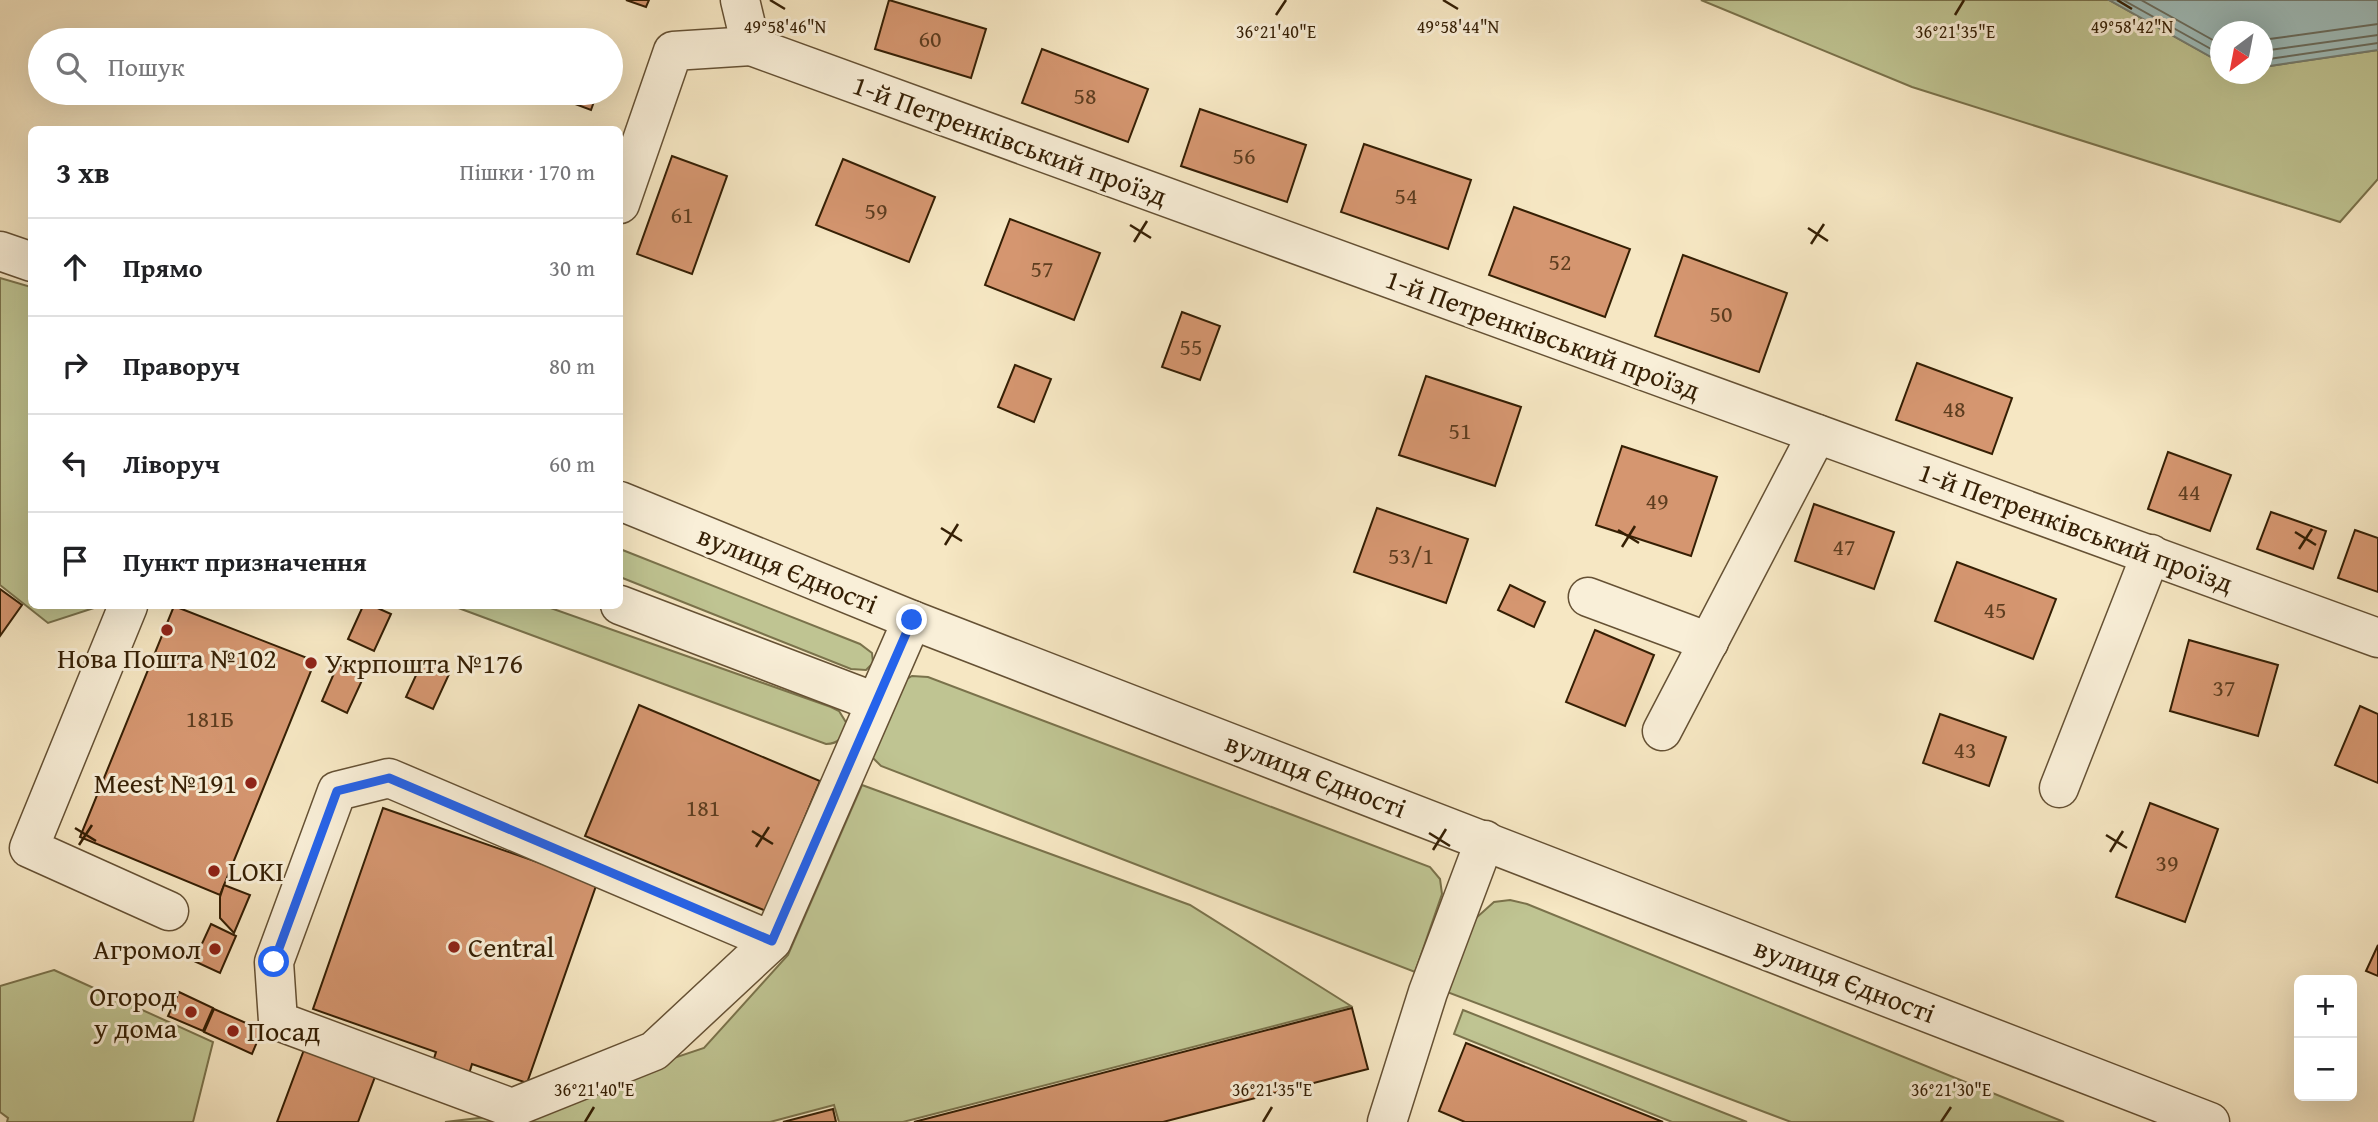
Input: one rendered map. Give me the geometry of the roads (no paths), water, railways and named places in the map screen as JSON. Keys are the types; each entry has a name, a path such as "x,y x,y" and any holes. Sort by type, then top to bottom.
{"street":[{"path":"623,195 673,51 751,46 740,0"},
{"name":"1-й Петренківський проїзд","path":"751,46 2378,638"},
{"path":"0,250 28,260"},
{"path":"1662,731 1817,434"},
{"name":"вулиця Єдності","path":"623,502 912,620 2210,1122"},
{"path":"2059,788 2151,554"},
{"path":"1588,597 1709,642"},
{"path":"623,606 876,702"},
{"path":"127,609 29,849 169,911"},
{"path":"772,941 389,778 337,791 274,962 278,1021 512,1108 654,1051 772,941 912,620"},
{"path":"1387,1122 1428,992 1485,840"}],"water":[{"path":"2109,0 2378,0 2378,50 2273,66 2273,21 2210,21 2210,56"}],"place":[{"name":"Нова Пошта №102","path":"167,630"},
{"name":"Укрпошта №176","path":"311,663"},
{"name":"Meest №191","path":"251,783"},
{"name":"LOKI","path":"214,871"},
{"name":"Central","path":"454,947"},
{"name":"Агромол","path":"215,949"},
{"name":"Огород у дома","path":"191,1012"},
{"name":"Посад","path":"233,1031"}]}
